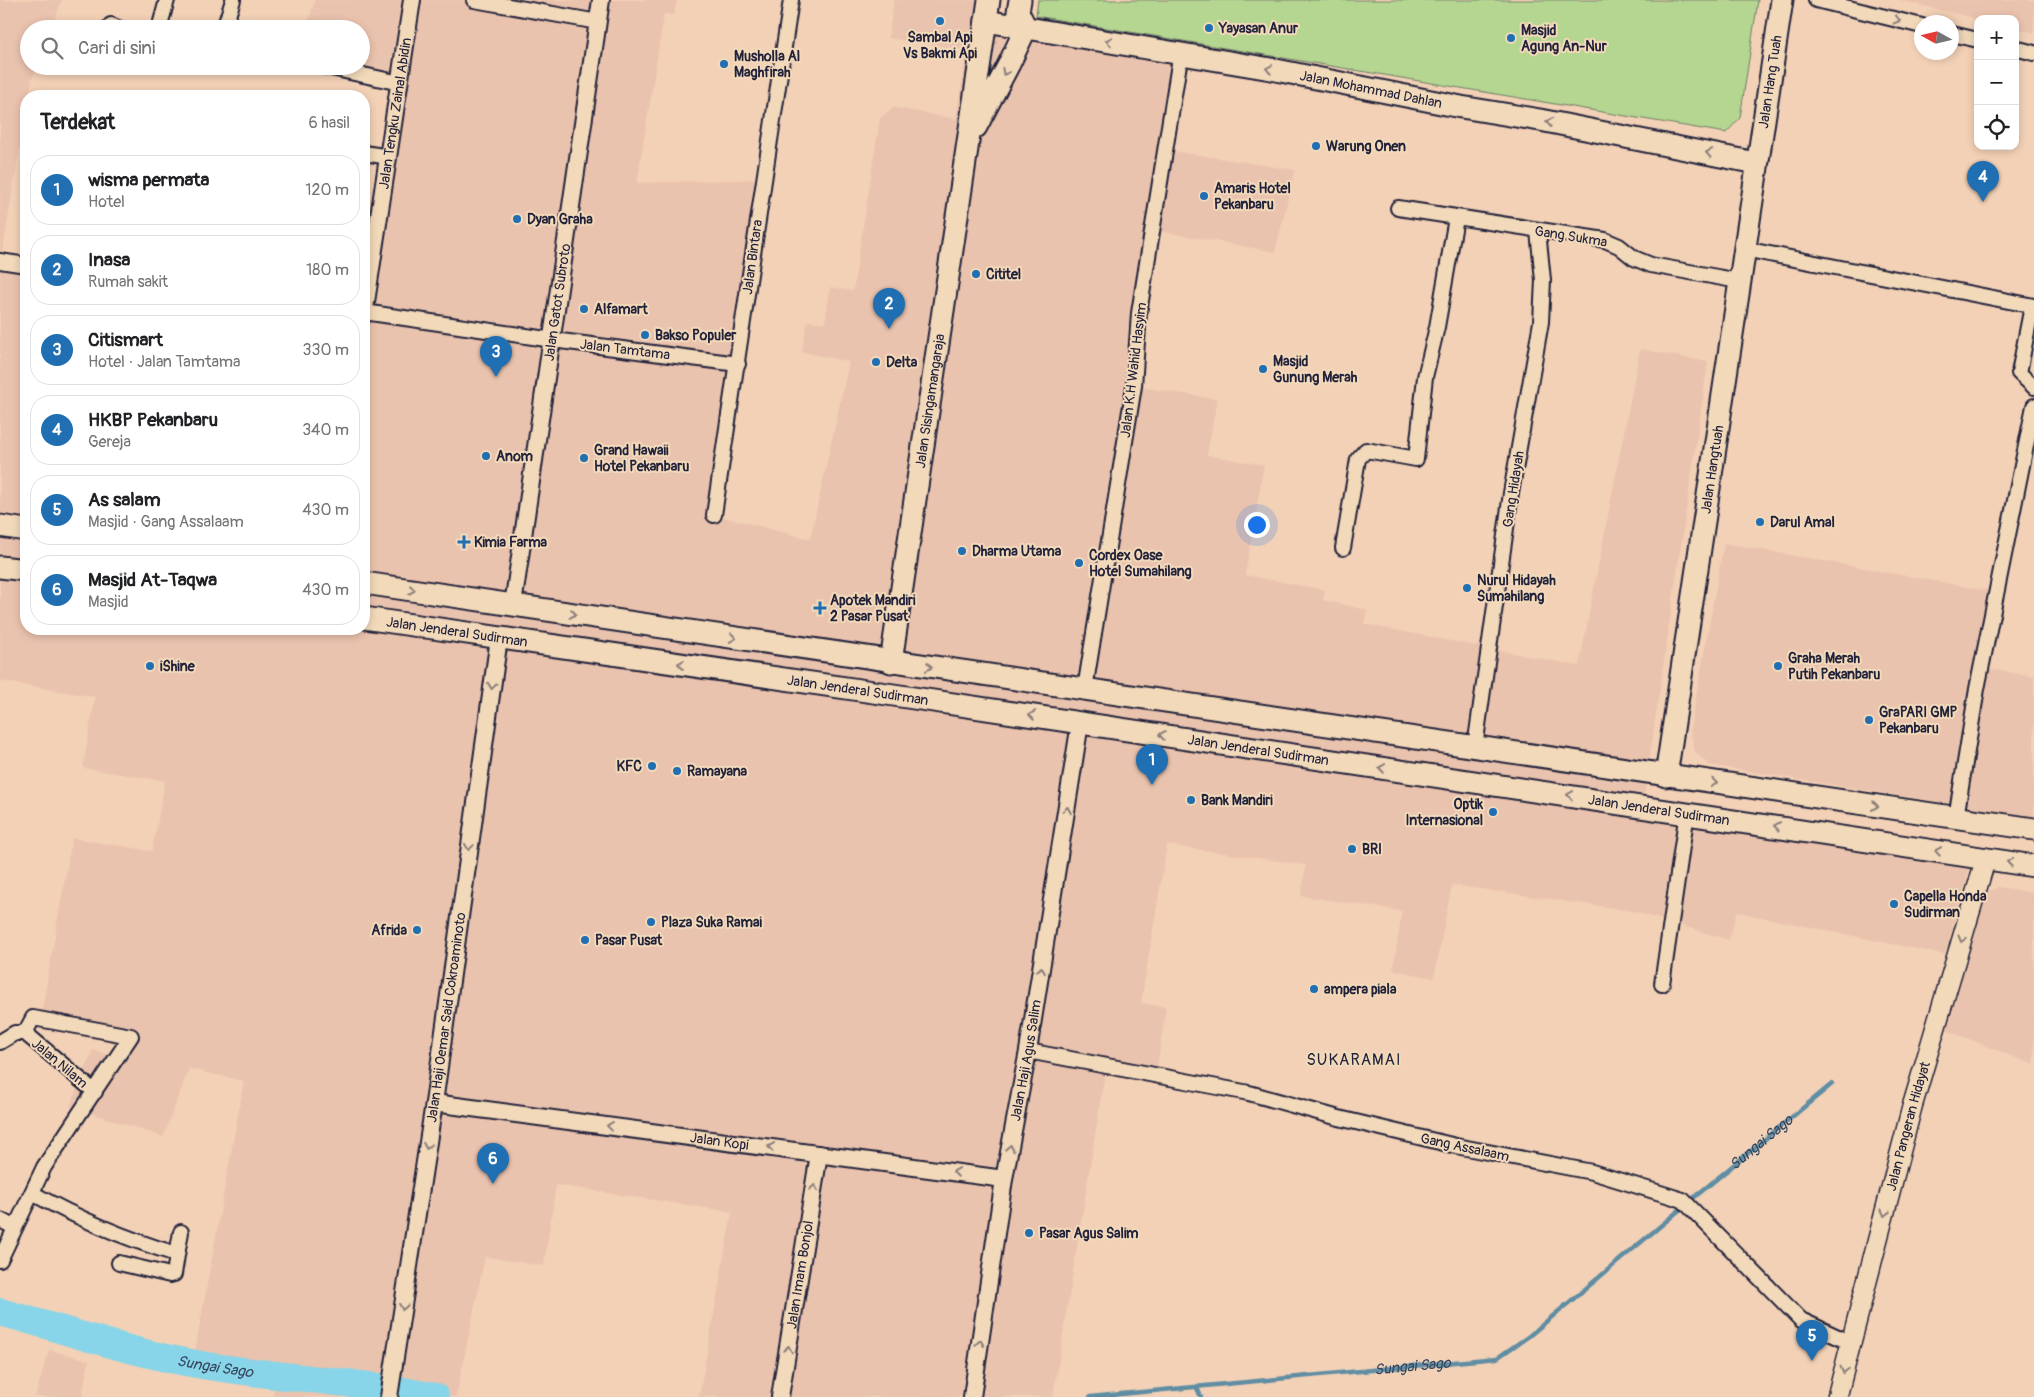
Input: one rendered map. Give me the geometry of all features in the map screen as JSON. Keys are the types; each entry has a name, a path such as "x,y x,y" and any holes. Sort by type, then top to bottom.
{"main road":[{"name":"Jalan Sisingamangaraja","path":"890,662 989,0"},
{"path":"1020,0 1018,12 1026,28"},
{"name":"Jalan Hang Tuah","path":"1756,163 1782,0"},
{"name":"Jalan Mohammad Dahlan","path":"986,21 1187,54 1461,107 1540,120 1756,163"},
{"name":"Jalan Sisingamangaraja","path":"969,140 1026,28"},
{"name":"Jalan Hangtuah","path":"1666,776 1756,163"},
{"path":"0,526 20,529"},
{"path":"0,567 20,569"},
{"path":"370,584 2034,829"},
{"name":"Jalan Jenderal Sudirman","path":"370,619 1687,812 2034,866"},
{"name":"Jalan Pangeran Hidayat","path":"1837,1397 1912,1107 1986,858"}],"street":[{"path":"161,20 167,0"},
{"path":"227,20 233,0"},
{"name":"Jalan Tengku Zainal Abidin","path":"370,274 412,0"},
{"path":"474,0 598,22"},
{"name":"Jalan Gatot Subroto","path":"513,605 601,0"},
{"name":"Jalan Bintara","path":"714,515 738,364 762,182 791,0"},
{"path":"1816,0 1914,24"},
{"path":"1959,36 1974,39"},
{"path":"2019,49 2034,52"},
{"name":"Jalan K.H Wahid Hasyim","path":"1085,689 1134,386 1139,313 1180,64 1187,54"},
{"path":"363,75 400,83"},
{"path":"370,154 388,157"},
{"name":"Gang Sukma","path":"1398,208 1605,240 1619,246 1634,258 1651,265 1739,281"},
{"path":"1344,548 1358,459 1366,450 1416,459 1425,377 1437,327 1456,218"},
{"name":"Gang Hidayah","path":"1475,748 1511,493 1541,322 1543,280 1538,231"},
{"path":"1744,250 2033,306 2019,373 2034,387"},
{"path":"0,261 20,264"},
{"name":"Jalan Tamtama","path":"370,314 738,364"},
{"path":"1956,818 1977,689 2034,406"},
{"name":"Jalan Haji Oemar Said Cokroaminoto","path":"390,1390 434,1103 500,638"},
{"name":"Jalan Haji Agus Salim","path":"972,1394 1004,1179 1028,1051 1080,723"},
{"path":"1662,984 1687,812"},
{"path":"0,1042 15,1033 26,1034 33,1018 131,1036 44,1167 0,1260"},
{"name":"Jalan Nilam","path":"26,1034 95,1092"},
{"name":"Gang Assalaam","path":"1028,1051 1249,1093 1339,1118 1456,1146 1592,1172 1683,1200 1801,1320 1851,1343"},
{"name":"Jalan Kopi","path":"434,1103 1004,1179"},
{"name":"Jalan Imam Bonjol","path":"780,1397 819,1154"},
{"path":"32,1193 62,1210 119,1235 173,1253 178,1250"},
{"path":"0,1220 14,1227"},
{"path":"119,1263 170,1275 174,1274 181,1232"}],"shaded area":[{"path":"0,0 62,0 54,20 20,20 20,75 34,75 30,90 20,90 20,147 1,261 20,264 20,635 370,635 370,273 399,83 363,75 370,75 370,20 309,20 315,0 677,0 674,15 664,14 637,183 763,179 716,515 810,539 849,362 802,352 807,321 825,323 830,287 853,291 880,118 893,107 956,119 967,50 888,38 894,0 989,0 986,21 1187,54 1166,150 1295,170 1275,252 1153,230 1134,386 1217,399 1207,455 1264,465 1245,575 1325,590 1323,600 1367,610 1364,624 1579,666 1640,349 1708,362 1644,796 1976,846 1945,955 1737,912 1729,940 1632,911 1452,885 1434,978 1393,970 1402,911 1301,896 1306,865 1167,845 1141,1003 1166,1007 1157,1069 1107,1061 1053,1397 699,1397 732,1212 556,1185 544,1266 485,1257 456,1397 273,1397 276,1373 193,1362 244,1081 189,1069 163,1137 70,1106 93,1050 124,1059 131,1036 40,1021 72,838 152,851 165,781 83,768 95,697 0,681"},
{"path":"1899,0 2034,0 2034,33 2019,29 2019,15 1974,15 1974,18"},
{"path":"1724,543 1991,591 1951,804 1709,765 1695,752 1690,730"},
{"path":"1984,668 2034,676 2034,822 1960,810"},
{"path":"1998,887 2034,893 2034,1065 1941,1028 1982,895"},
{"path":"49,1350 89,1360 82,1397 35,1397"}],"green space":[{"path":"1038,0 1758,0 1740,118 1726,133 1036,16"}],"waterway":[{"name":"Sungai Sago","path":"1691,1200 1832,1084"},
{"name":"Sungai Sago","path":"1090,1397 1497,1358 1529,1336 1683,1207"},
{"name":"Sungai Sago","path":"0,1312 151,1355 202,1365 377,1387 435,1397"},
{"path":"1197,1388 1201,1397"}],"place":[{"name":"Sambal Api Vs Bakmi Api","path":"940,21"},
{"name":"Yayasan Anur","path":"1209,28"},
{"name":"Masjid Agung An-Nur","path":"1511,38"},
{"name":"Musholla Al Maghfirah","path":"724,64"},
{"name":"Warung Onen","path":"1316,146"},
{"name":"Amaris Hotel Pekanbaru","path":"1204,196"},
{"name":"HKBP Pekanbaru","path":"1983,202"},
{"name":"Dyan Graha","path":"517,219"},
{"name":"Cititel","path":"976,274"},
{"name":"Alfamart","path":"584,309"},
{"name":"Inasa","path":"889,329"},
{"name":"Bakso Populer","path":"645,335"},
{"name":"Delta","path":"876,362"},
{"name":"Masjid Gunung Merah","path":"1263,369"},
{"name":"Citismart","path":"496,377"},
{"name":"Anom","path":"486,456"},
{"name":"Grand Hawaii Hotel Pekanbaru","path":"584,458"},
{"name":"Darul Amal","path":"1760,522"},
{"name":"Kimia Farma","path":"464,542"},
{"name":"Dharma Utama","path":"962,551"},
{"name":"Cordex Oase Hotel Sumahilang","path":"1079,563"},
{"name":"Nurul Hidayah Sumahilang","path":"1467,588"},
{"name":"Apotek Mandiri 2 Pasar Pusat","path":"820,608"},
{"name":"iShine","path":"150,666"},
{"name":"Graha Merah Putih Pekanbaru","path":"1778,666"},
{"name":"GraPARI GMP Pekanbaru","path":"1869,720"},
{"name":"KFC","path":"652,766"},
{"name":"Ramayana","path":"677,771"},
{"name":"wisma permata","path":"1152,785"},
{"name":"Bank Mandiri","path":"1191,800"},
{"name":"Optik Internasional","path":"1493,812"},
{"name":"BRI","path":"1352,849"},
{"name":"Capella Honda Sudirman","path":"1894,904"},
{"name":"Plaza Suka Ramai","path":"651,922"},
{"name":"Afrida","path":"417,930"},
{"name":"Pasar Pusat","path":"585,940"},
{"name":"ampera piala","path":"1314,989"},
{"name":"Masjid At-Taqwa","path":"493,1184"},
{"name":"Pasar Agus Salim","path":"1029,1233"},
{"name":"As salam","path":"1812,1361"}],"district":[{"name":"SUKARAMAI","path":"1354,1059"}]}
